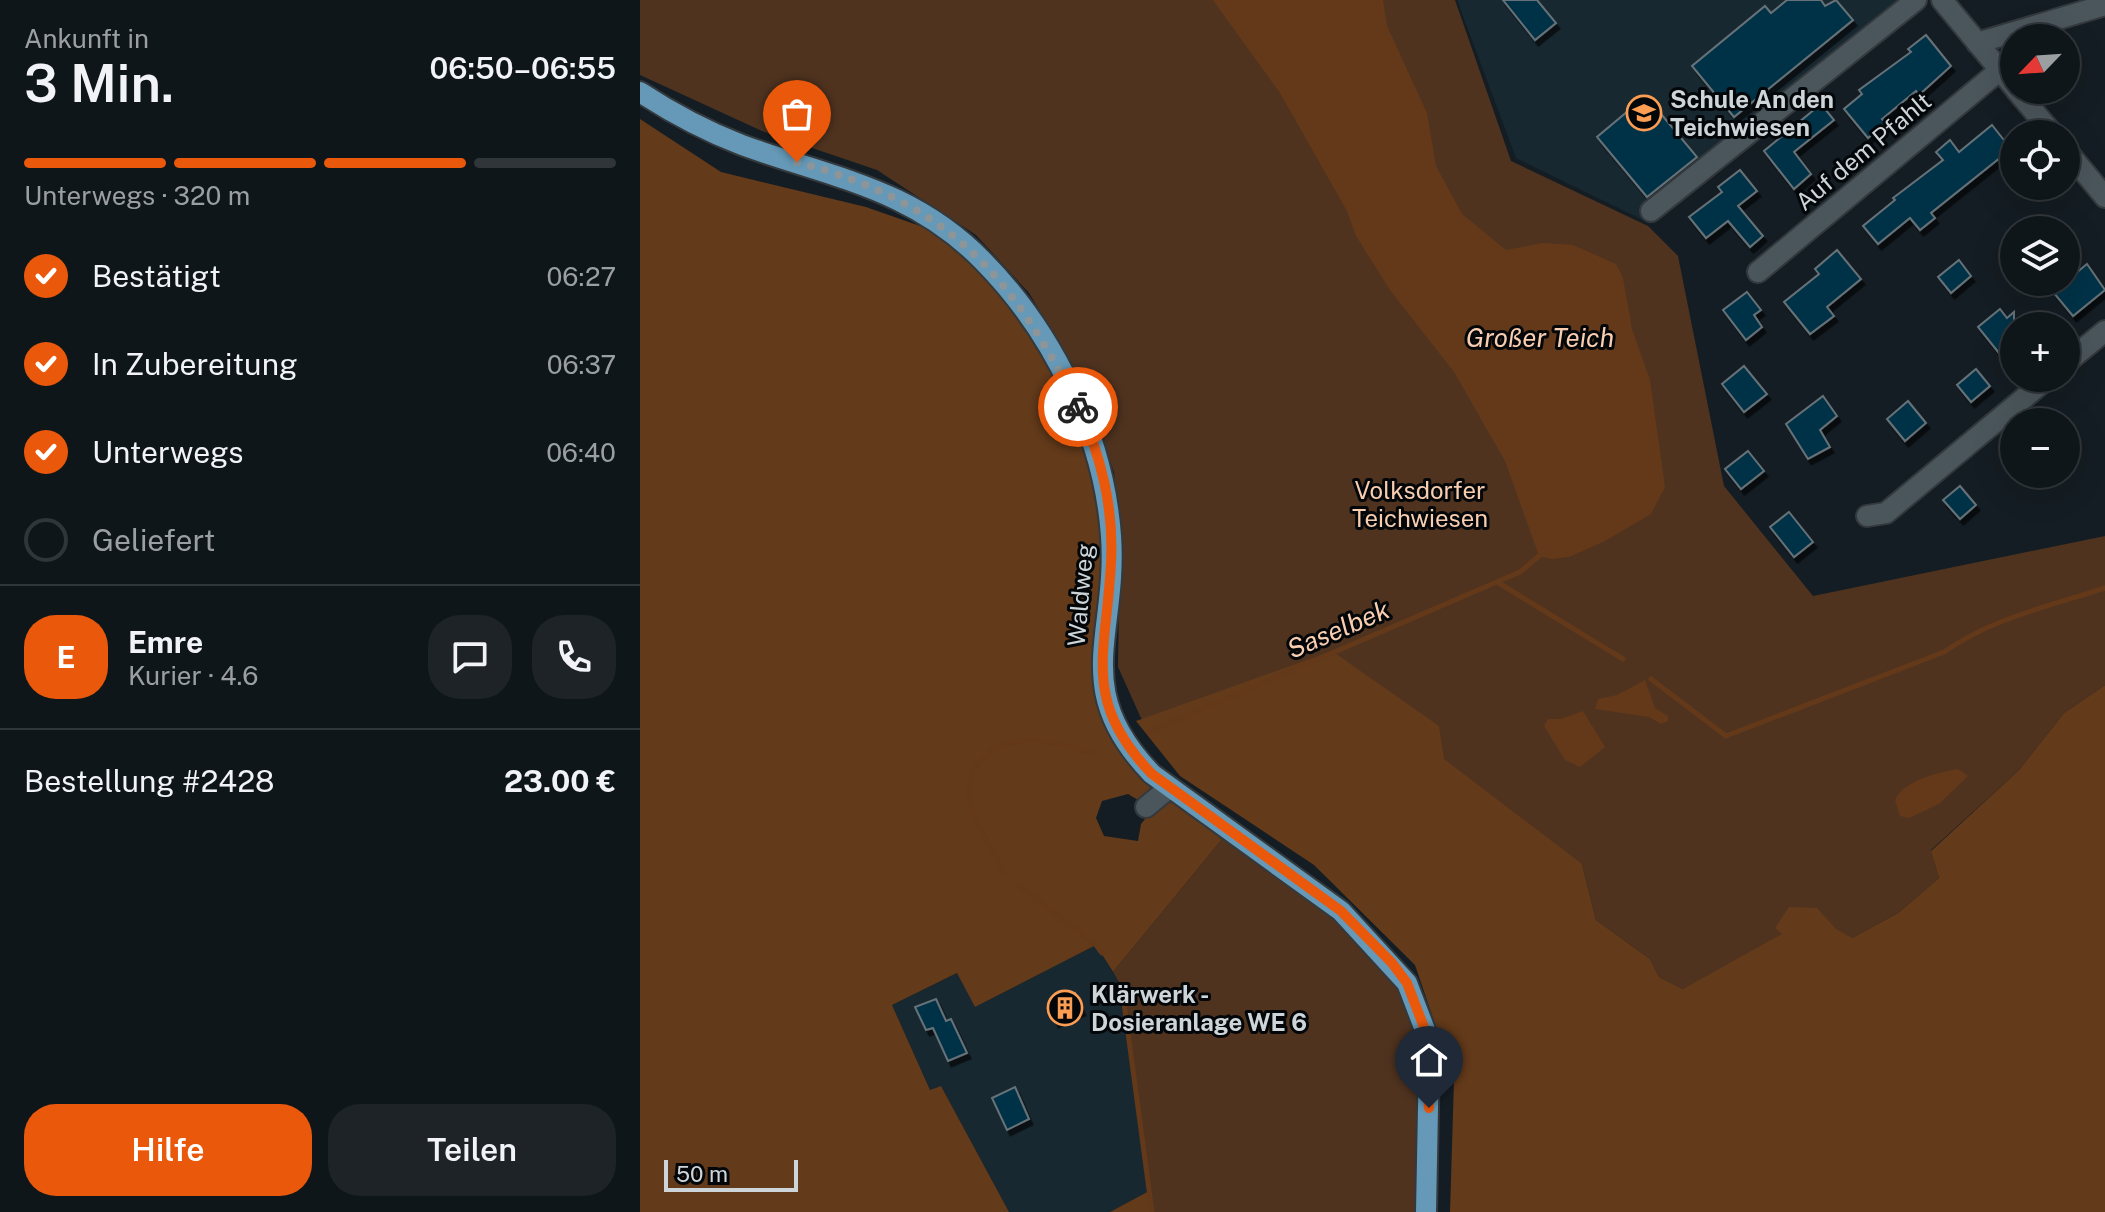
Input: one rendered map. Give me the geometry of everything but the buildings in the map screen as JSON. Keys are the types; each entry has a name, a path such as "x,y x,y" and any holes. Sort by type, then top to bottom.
{"main road":[{"name":"Waldweg","path":"640,92 711,132 771,155 858,181 918,210 975,254 1016,299 1045,343 1081,413 1106,488 1111,560 1101,675 1108,705 1137,758 1169,788 1341,911 1407,983 1425,1030 1429,1056 1426,1212"}],"street":[{"path":"1651,211 1916,0"},
{"path":"1942,0 2000,70"},
{"path":"1977,43 2105,5"},
{"name":"Auf dem Pfahlt","path":"1758,272 2000,70"},
{"path":"2028,104 2041,120"},
{"path":"2080,167 2105,197"},
{"path":"2080,352 2105,331"},
{"path":"1867,516 1886,513 2031,392"},
{"path":"1146,807 1169,788"}],"shaded area":[{"name":"Schule An den Teichwiesen","path":"1457,0 1904,0 1769,128 1651,224 1516,158"},
{"path":"640,119 721,172 866,207 960,240 1029,317 1101,467 1102,644 1126,743 1228,832 1113,972 1096,945 975,1007 957,973 892,1005 930,1090 941,1086 1009,1212 640,1212","holes":["1128,794 1153,809 1141,824 1138,841 1104,836 1096,818 1102,801"]},
{"path":"1332,651 1439,726 1444,759 1582,864 1596,920 1650,959 1659,977 1683,989 1782,934 1775,928 1789,907 1817,908 1836,929 1852,938 1898,913 1939,878 1931,851 2019,770 2064,713 2105,685 2105,1212 1450,1212 1454,1080 1415,965 1314,865 1180,776 1136,721"},
{"path":"1096,945 1122,988 1149,1191 1110,1212 1009,1212 941,1086 930,1090 892,1005 958,973 975,1007"},
{"path":"1149,1191 1152,1212 1110,1212"}],"green space":[{"name":"Volksdorfer Teichwiesen","path":"640,0 1455,0 1511,161 1648,226 1678,256 1724,486 1813,596 2105,536 2105,685 2064,713 2019,770 1931,850 1939,878 1898,913 1852,938 1683,989 1659,977 1650,959 1596,920 1582,864 1203,780 1141,718 1118,667 1120,538 1114,472 1080,378 1029,293 976,235 877,170 762,131 640,75"},
{"path":"1228,832 1341,911 1418,1005 1426,1212 1152,1212 1122,988 1113,972"}],"water":[{"name":"Großer Teich","path":"1213,0 1383,0 1387,26 1427,113 1436,166 1462,214 1506,250 1543,243 1573,245 1616,264 1623,278 1632,329 1650,380 1665,487 1651,514 1605,541 1569,557 1551,559 1539,556 1505,461 1454,372 1390,290 1356,236 1347,211 1280,93"},
{"path":"1645,680 1655,708 1668,716 1668,721 1661,724 1649,717 1595,709 1598,699 1617,695"},
{"path":"1583,711 1605,747 1580,767 1565,760 1544,726 1548,719 1561,719"},
{"path":"1958,769 1968,776 1939,804 1909,818 1900,816 1895,800 1899,793 1932,775"}],"waterway":[{"name":"Saselbek","path":"1149,732 1520,572 1539,556"},
{"path":"1497,582 1623,659"},
{"path":"1651,679 1726,736 1944,652 2002,622 2105,588"},
{"name":"Saselbek","path":"1004,872 981,831 971,805 969,790 977,765 996,748 1023,740 1045,741 1097,752"},
{"name":"Saselbek","path":"1018,885 1096,945 1102,953"},
{"name":"Saselbek","path":"1122,988 1152,1212"}],"way so far":[{"path":"797,162 847,177 895,197 942,226 983,260 1029,317 1078,407"}],"place":[{"name":"Schule An den Teichwiesen","path":"1644,113"},
{"name":"Klärwerk - Dosieranlage WE 6","path":"1065,1008"}],"route":[{"path":"1078,407 1101,467 1109,511 1111,560 1101,675 1116,726 1152,774 1341,911 1392,963 1418,1005 1425,1030 1429,1056 1429,1108"}]}
